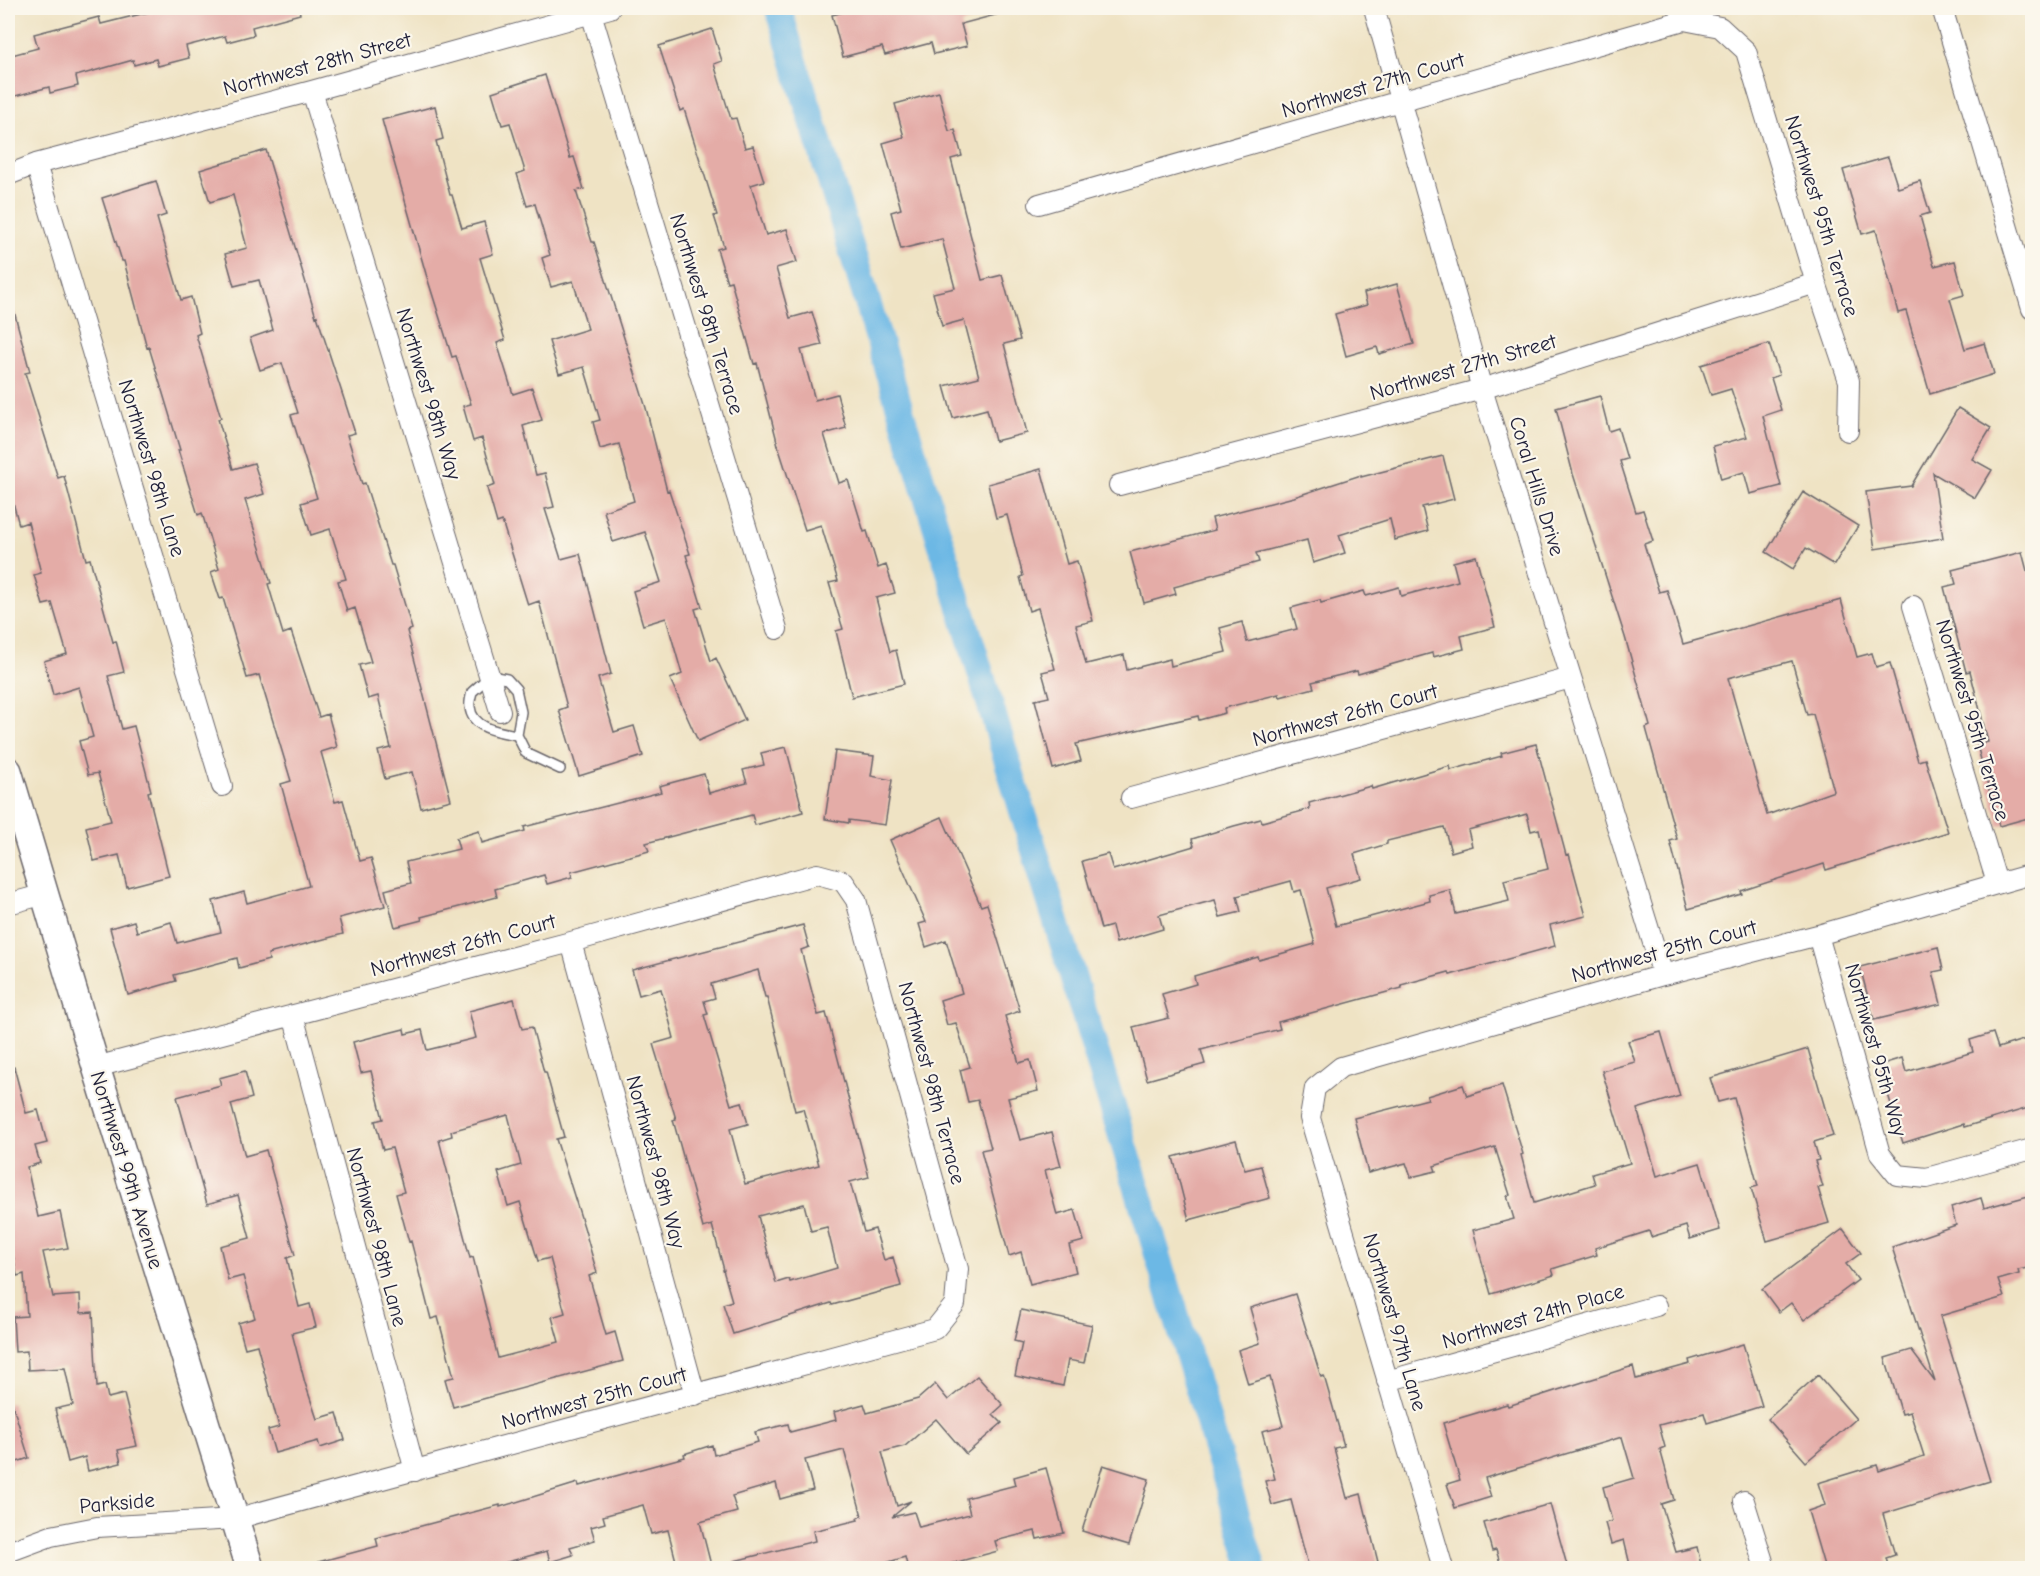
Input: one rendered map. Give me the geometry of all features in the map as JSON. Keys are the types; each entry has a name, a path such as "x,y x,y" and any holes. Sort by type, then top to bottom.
{"street":[{"name":"Northwest 28th Street","path":"8,175 36,164 312,91 610,8"},
{"name":"Coral Hills Drive","path":"1374,8 1482,389 1663,975"},
{"path":"1942,8 2032,309"},
{"name":"Northwest 98th Terrace","path":"591,13 777,629"},
{"name":"Northwest 27th Court","path":"1039,204 1684,20 1720,27"},
{"name":"Northwest 95th Terrace","path":"1720,27 1746,51 1816,283 1849,381 1848,431"},
{"name":"Northwest 98th Way","path":"312,91 501,711"},
{"name":"Northwest 28th Street","path":"8,168 36,164"},
{"name":"Northwest 98th Lane","path":"36,164 222,786"},
{"name":"Northwest 27th Street","path":"1119,485 1482,389 1816,283"},
{"name":"Northwest 95th Terrace","path":"1913,606 1997,883"},
{"name":"Northwest 26th Court","path":"1131,798 1571,678"},
{"name":"Northwest 99th Avenue","path":"8,771 250,1569"},
{"name":"Northwest 26th Court","path":"96,1067 571,942 817,873 843,881"},
{"name":"Northwest 25th Court","path":"1315,1088 1341,1067 1663,975 1818,935 2032,874"},
{"name":"Northwest 98th Terrace","path":"843,881 856,900 958,1269 955,1304"},
{"path":"8,904 45,894"},
{"name":"Northwest 95th Way","path":"1818,935 1880,1154 1897,1174 1928,1178 2032,1149"},
{"name":"Northwest 98th Way","path":"571,942 695,1395"},
{"name":"Northwest 98th Lane","path":"292,1015 415,1471"},
{"name":"Northwest 97th Lane","path":"1315,1088 1310,1118 1443,1569"},
{"name":"Northwest 25th Court","path":"234,1519 935,1329 955,1304"},
{"name":"Northwest 24th Place","path":"1387,1381 1656,1306"},
{"path":"1744,1501 1765,1569"},
{"name":"Parkside","path":"8,1552 51,1536 98,1527 234,1519"}],"lane":[{"path":"517,735 491,731 478,722 470,708 472,692 490,676 507,679 516,689 521,712 517,735 526,753 560,769"}],"building":[{"path":"165,8 299,8 300,14 252,27 254,35 227,42 225,36 186,46 189,58 158,66 156,59 134,65 133,60 76,76 78,86 50,93 49,87 8,98 8,56 38,48 34,34 99,17 101,24"},
{"path":"859,8 998,8 999,14 961,24 967,46 934,54 931,43 885,55 882,47 843,57 832,15"},
{"path":"712,29 722,61 714,64 731,119 736,118 745,148 753,146 764,181 751,185 766,235 787,229 797,262 776,268 790,318 812,312 822,345 801,350 815,400 837,394 846,428 824,434 839,483 848,480 878,568 886,565 895,593 876,598 890,652 896,650 904,684 852,697 836,631 843,629 829,583 838,581 821,525 805,530 779,449 757,363 754,364 731,281 727,282 717,249 724,247 714,216 717,215 684,109 680,111 659,46"},
{"path":"545,75 570,158 574,157 584,189 576,191 646,408 667,491 669,490 690,554 686,555 702,607 695,609 711,661 716,658 745,720 698,741 670,679 682,674 666,618 643,625 633,591 661,582 645,532 613,542 604,511 634,501 619,444 600,449 593,422 600,420 584,367 559,374 549,341 588,329 573,281 551,287 542,258 550,255 535,204 527,206 517,174 525,171 510,123 502,125 492,92"},
{"path":"939,92 949,131 955,130 962,156 951,159 982,280 1002,275 1020,340 1004,344 1027,433 995,441 987,409 953,418 944,386 979,377 964,320 942,326 933,293 955,288 942,239 901,249 891,212 901,209 883,143 904,137 895,104"},
{"path":"435,106 443,139 436,141 450,195 452,195 462,228 484,222 493,254 480,258 505,340 497,343 513,394 532,388 542,420 523,426 536,475 545,473 554,507 545,509 561,559 580,554 611,674 598,678 614,732 634,726 643,756 579,776 559,710 567,707 539,601 528,605 502,521 497,523 487,488 495,485 482,438 473,441 463,406 471,404 456,356 452,357 382,120"},
{"path":"266,150 316,317 355,433 347,435 362,484 365,483 391,565 393,565 412,629 407,631 451,800 421,808 412,772 385,779 378,751 391,748 378,696 368,699 359,665 371,662 355,608 347,611 338,581 346,579 330,529 311,535 301,503 317,498 291,415 298,413 282,363 260,370 250,338 273,330 259,280 234,286 225,254 247,248 233,195 210,202 200,170"},
{"path":"1888,157 1898,188 1920,181 1930,213 1920,216 1934,266 1955,261 1964,295 1950,299 1965,349 1985,343 1994,374 1930,394 1906,311 1898,313 1876,230 1862,234 1843,170"},
{"path":"156,181 166,215 157,218 181,300 191,297 200,333 196,335 221,418 218,419 233,469 254,463 264,494 245,500 271,583 268,584 283,634 291,631 319,717 328,714 337,747 321,752 335,802 343,800 360,861 371,858 385,906 339,918 343,934 268,954 269,960 239,968 237,958 174,975 176,981 128,995 110,928 134,921 137,932 171,922 177,943 221,932 213,901 244,892 247,903 309,886 281,784 291,781 259,675 247,678 223,598 220,599 211,572 219,569 202,513 198,515 149,347 147,348 124,261 122,261 102,198"},
{"path":"1397,284 1414,344 1379,354 1377,347 1346,356 1335,314 1367,305 1364,293"},
{"path":"14,311 30,372 25,373 58,478 64,476 86,560 90,559 113,642 116,641 124,672 108,676 122,729 134,726 169,876 127,887 119,855 94,861 86,827 111,821 98,773 88,775 79,741 93,737 79,687 53,695 44,661 67,654 52,603 43,605 34,575 41,573 28,522 19,525 8,483 8,312"},
{"path":"1769,344 1779,375 1771,378 1781,410 1763,416 1781,486 1750,494 1744,472 1721,479 1713,446 1747,437 1731,389 1711,395 1701,365"},
{"path":"1600,396 1609,431 1618,428 1627,459 1620,461 1636,512 1643,510 1653,541 1644,544 1659,592 1667,590 1683,644 1841,600 1857,657 1872,653 1876,667 1890,663 1918,761 1925,759 1948,832 1826,870 1824,864 1741,891 1742,894 1688,909 1670,841 1677,839 1646,728 1650,726 1625,637 1573,474 1556,408","holes":["1792,661 1807,715 1813,714 1834,791 1767,815 1728,678"]},
{"path":"1958,408 1991,428 1972,459 1992,470 1975,498 1933,473 1943,538 1875,549 1866,492 1911,486"},
{"path":"1443,456 1454,499 1422,507 1428,531 1395,540 1390,519 1339,535 1345,553 1313,563 1307,540 1256,553 1259,562 1174,587 1176,594 1144,603 1130,552 1215,530 1212,518 1294,497 1361,475 1361,477"},
{"path":"1041,469 1067,564 1077,561 1093,621 1076,625 1086,664 1124,655 1127,670 1170,659 1171,666 1226,652 1220,628 1242,622 1247,642 1297,629 1291,608 1320,600 1321,603 1364,591 1366,596 1399,587 1401,596 1458,581 1453,562 1476,556 1495,627 1461,636 1464,649 1433,657 1432,653 1358,674 1357,671 1312,682 1314,688 1224,708 1225,713 1199,720 1198,716 1076,744 1081,761 1053,769 1035,700 1049,697 1042,672 1055,669 1038,608 1029,611 1020,577 1023,576 1007,515 996,518 988,484"},
{"path":"1803,492 1858,526 1834,565 1806,548 1793,569 1766,552"},
{"path":"2022,552 2027,571 2032,570 2032,817 1999,826 1977,745 1988,742 1970,671 1966,672 1944,587 1956,584 1952,570"},
{"path":"1536,744 1566,855 1569,854 1586,916 1550,925 1555,946 1450,975 1449,972 1401,985 1402,988 1278,1022 1280,1029 1201,1050 1205,1064 1147,1080 1133,1027 1169,1018 1162,994 1196,984 1194,976 1258,957 1259,960 1315,944 1301,890 1294,892 1291,881 1237,896 1241,912 1220,917 1215,900 1159,915 1163,929 1116,943 1112,926 1101,929 1082,861 1108,854 1113,870 1194,846 1192,839 1261,819 1262,822 1310,809 1309,803 1371,786 1372,789 1450,766 1451,770 1502,756 1501,753","holes":["1527,814 1531,831 1539,829 1548,869 1504,880 1509,901 1456,914 1450,890 1429,895 1430,901 1336,926 1326,888 1361,878 1354,854 1387,844 1387,841 1444,827 1451,852 1472,846 1468,830"]},
{"path":"786,747 803,812 755,825 752,815 646,843 649,851 571,872 572,877 547,884 544,875 495,889 497,897 421,917 422,920 395,927 385,890 411,883 406,862 459,849 456,838 479,831 482,843 525,831 524,827 661,792 659,786 704,774 709,793 747,783 743,770 764,765 761,753"},
{"path":"835,751 874,756 871,776 892,780 885,825 825,819"},
{"path":"942,817 981,906 987,904 1020,1011 1005,1016 1019,1063 1030,1060 1038,1091 1008,1098 1020,1140 1052,1132 1061,1166 1045,1170 1057,1215 1075,1210 1084,1241 1069,1245 1076,1272 1030,1284 1021,1252 1009,1256 981,1150 991,1148 978,1100 968,1102 960,1070 970,1067 956,1023 947,1025 940,1000 962,993 946,940 926,947 919,924 926,922 890,840"},
{"path":"803,925 809,947 801,950 818,1015 826,1013 869,1177 850,1182 864,1232 875,1229 884,1260 893,1257 901,1286 832,1305 831,1303 733,1334 723,1304 732,1301 712,1225 703,1228 673,1120 676,1119 653,1044 674,1038 661,989 639,995 632,970","holes":["758,970 765,997 767,997 795,1111 803,1109 819,1165 745,1184 730,1129 748,1124 742,1102 731,1105 704,1015 708,1014 704,1001 715,998 711,984","804,1204 811,1231 827,1227 837,1268 790,1282 789,1279 776,1283 758,1216"]},
{"path":"1938,947 1943,970 1933,972 1941,1004 1874,1020 1860,967"},
{"path":"514,999 522,1029 532,1027 564,1137 556,1139 597,1273 589,1276 606,1335 615,1332 623,1361 453,1407 445,1379 454,1377 438,1317 431,1319 396,1194 404,1192 392,1148 383,1150 375,1121 383,1119 371,1071 361,1073 353,1042 404,1029 405,1034 422,1030 427,1050 476,1038 469,1011","holes":["508,1115 521,1165 498,1172 508,1206 520,1202 538,1261 550,1258 565,1313 552,1317 559,1342 498,1358 473,1257 470,1258 439,1140 452,1136 451,1131"]},
{"path":"1661,1032 1680,1096 1637,1109 1657,1176 1700,1163 1720,1230 1690,1239 1686,1226 1651,1237 1649,1231 1595,1248 1597,1255 1552,1269 1554,1275 1491,1294 1473,1230 1514,1219 1507,1196 1510,1195 1495,1147 1434,1166 1436,1171 1411,1177 1406,1163 1368,1173 1354,1118 1428,1099 1427,1096 1463,1085 1467,1096 1502,1085 1523,1154 1521,1155 1534,1203 1595,1184 1592,1174 1630,1163 1602,1071 1635,1062 1628,1041"},
{"path":"1993,1033 1998,1048 2032,1037 2032,1107 1964,1127 1963,1124 1903,1143 1879,1065 1902,1058 1906,1072 1973,1052 1970,1040"},
{"path":"1808,1049 1833,1136 1814,1142 1819,1160 1815,1161 1823,1187 1818,1188 1829,1223 1767,1241 1751,1188 1758,1186 1734,1098 1718,1102 1710,1078"},
{"path":"14,1067 26,1113 38,1110 47,1143 35,1146 40,1163 27,1167 38,1217 60,1212 68,1248 43,1252 53,1297 80,1295 81,1313 93,1312 97,1387 105,1385 108,1398 124,1394 137,1446 118,1450 121,1463 88,1471 85,1457 68,1462 55,1409 73,1405 65,1368 28,1370 27,1351 15,1352 13,1317 27,1316 24,1274 17,1276 13,1255 8,1256 8,1068"},
{"path":"245,1071 252,1098 231,1104 245,1156 266,1150 295,1255 287,1258 299,1307 310,1304 316,1327 292,1333 305,1383 317,1419 337,1413 345,1440 320,1448 318,1441 275,1453 268,1430 279,1427 257,1345 245,1348 238,1323 255,1318 243,1276 228,1280 220,1246 250,1238 238,1195 207,1204 177,1097 221,1085 219,1078"},
{"path":"1236,1140 1245,1170 1261,1166 1270,1198 1189,1220 1173,1157"},
{"path":"2032,1195 2032,1267 2018,1270 2019,1274 1998,1280 2004,1297 1940,1316 1990,1481 1883,1514 1895,1555 1886,1558 1889,1569 1825,1569 1808,1511 1825,1505 1818,1483 1877,1465 1879,1471 1924,1456 1910,1412 1902,1414 1885,1358 1911,1350 1935,1382 1892,1247 1956,1225 1951,1207 1981,1198 1984,1208"},
{"path":"1843,1229 1861,1253 1846,1264 1858,1280 1804,1320 1791,1303 1779,1312 1762,1289"},
{"path":"1295,1294 1321,1377 1324,1376 1344,1446 1334,1448 1347,1498 1361,1494 1378,1562 1355,1569 1309,1569 1291,1500 1272,1505 1265,1481 1275,1479 1262,1431 1283,1426 1270,1377 1248,1384 1238,1350 1260,1343 1250,1308"},
{"path":"1021,1310 1092,1325 1084,1363 1068,1360 1063,1386 1015,1376 1022,1343 1014,1341"},
{"path":"1743,1344 1762,1406 1707,1423 1704,1413 1659,1425 1665,1447 1660,1449 1674,1500 1661,1504 1676,1552 1697,1547 1702,1569 1631,1569 1624,1540 1611,1544 1605,1523 1612,1521 1603,1487 1634,1478 1622,1437 1485,1478 1491,1497 1455,1508 1447,1484 1460,1480 1443,1423 1507,1404 1508,1406 1633,1366 1636,1379 1690,1364 1689,1360"},
{"path":"1818,1375 1856,1419 1806,1462 1768,1419"},
{"path":"977,1376 1003,1405 993,1414 1002,1423 966,1454 936,1419 905,1446 882,1452 897,1506 911,1501 892,1517 914,1512 919,1527 970,1514 966,1498 1016,1485 1014,1477 1046,1468 1064,1533 1037,1539 1035,1531 995,1541 998,1551 931,1569 908,1569 905,1557 867,1569 735,1569 734,1561 815,1541 813,1531 858,1520 857,1518 862,1516 844,1450 805,1460 813,1490 780,1499 776,1483 732,1496 737,1512 700,1522 712,1569 678,1569 668,1530 651,1534 643,1505 603,1516 605,1523 591,1527 595,1540 570,1547 573,1555 550,1562 547,1551 482,1569 319,1569 318,1562 378,1546 376,1538 500,1505 500,1507 578,1483 579,1486 685,1457 684,1454 712,1445 714,1455 758,1442 755,1432 788,1424 790,1432 836,1420 834,1412 864,1404 867,1413 918,1399 935,1384 948,1400"},
{"path":"12,1403 29,1458 8,1465 8,1404"},
{"path":"1103,1465 1149,1479 1129,1545 1082,1531"},
{"path":"1550,1504 1568,1569 1502,1569 1496,1550 1492,1551 1484,1523"}],"waterway":[{"path":"778,8 1253,1568"}]}
